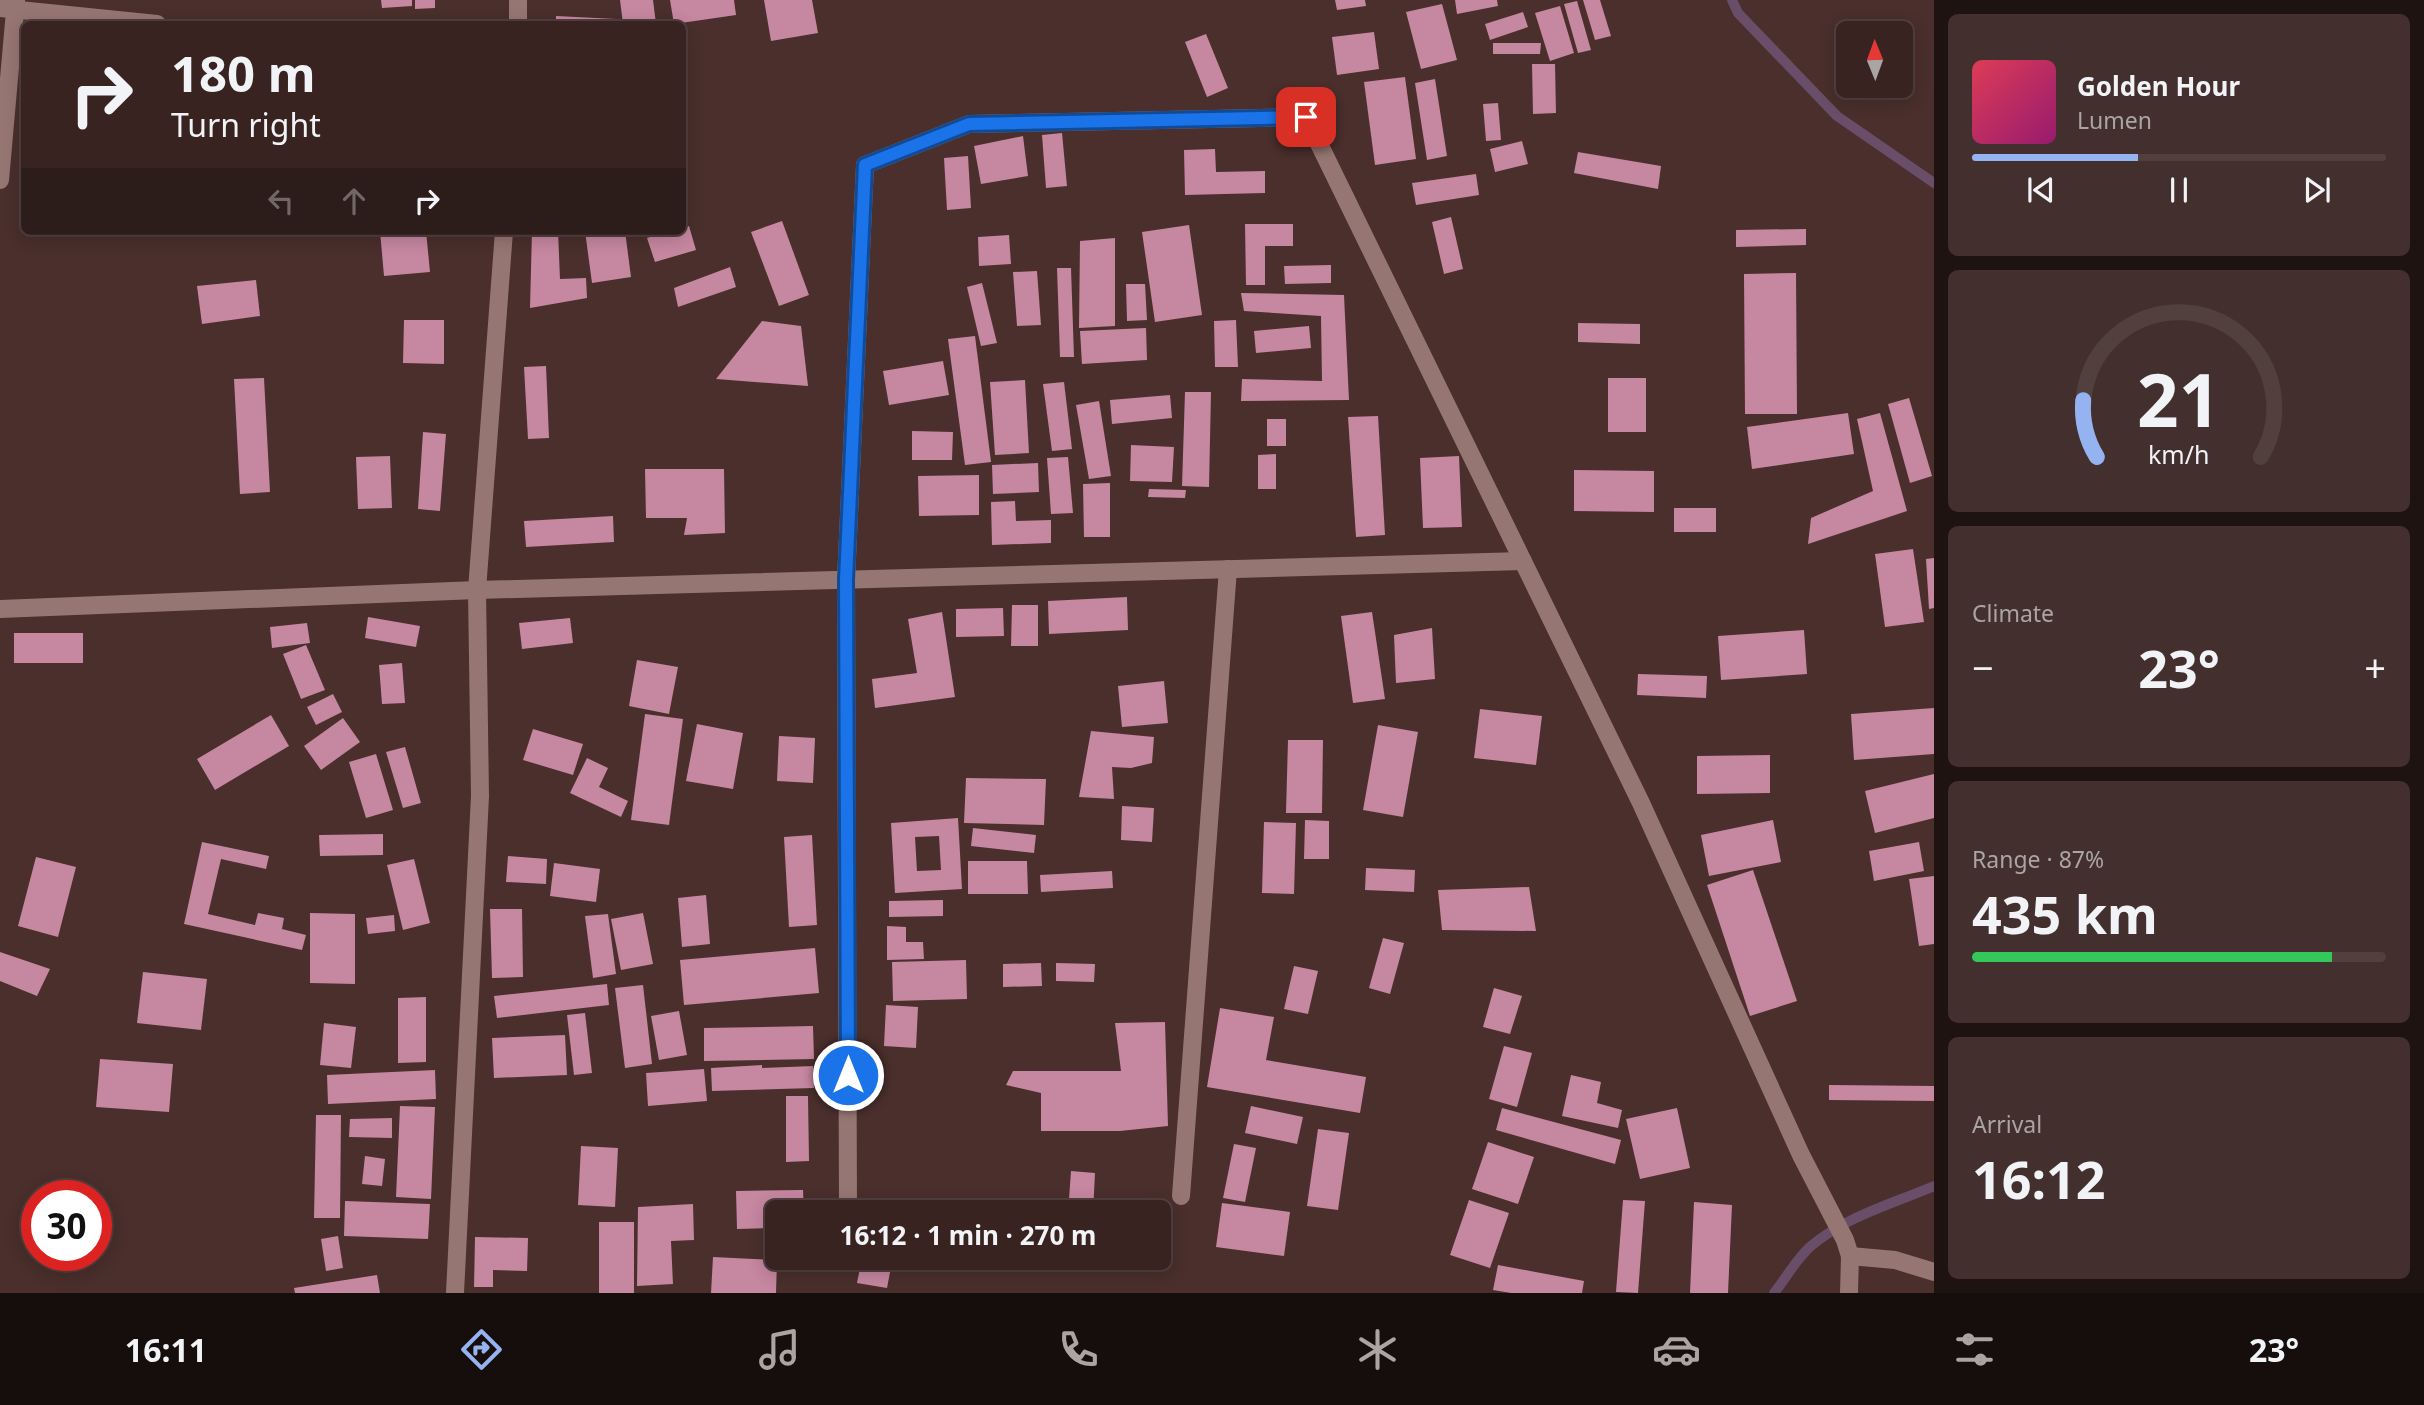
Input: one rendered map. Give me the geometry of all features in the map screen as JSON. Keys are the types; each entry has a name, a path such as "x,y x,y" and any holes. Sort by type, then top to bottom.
{"street":[{"path":"517,21 519,0"},
{"path":"0,180 10,6 132,21"},
{"path":"848,1200 846,580 865,165 969,124 1306,117 1641,803 1801,1156 1848,1248 1849,1293"},
{"path":"455,1293 480,796 477,590 504,235"},
{"path":"0,609 477,590 1523,561"},
{"path":"1181,1196 1228,569"},
{"path":"1848,1248 1934,1272"}],"building":[{"path":"381,0 412,0 412,6 382,8"},
{"path":"415,0 435,0 435,8 415,9"},
{"path":"620,0 653,0 656,21 623,21"},
{"path":"670,0 734,0 736,15 686,22 674,21"},
{"path":"764,0 812,0 818,33 771,41"},
{"path":"1335,0 1365,0 1366,6 1337,10"},
{"path":"1455,0 1497,0 1498,6 1457,14"},
{"path":"1583,0 1600,0 1611,36 1595,40"},
{"path":"1577,1 1591,50 1578,53 1564,4"},
{"path":"1442,4 1457,60 1421,69 1406,12"},
{"path":"1560,6 1574,53 1550,61 1535,13"},
{"path":"1523,12 1528,27 1490,40 1485,24"},
{"path":"556,16 616,19 616,21 556,21"},
{"path":"1374,32 1379,69 1337,75 1332,37"},
{"path":"1206,34 1228,88 1207,97 1185,42"},
{"path":"1493,43 1541,43 1540,54 1493,54"},
{"path":"1532,64 1555,64 1556,113 1533,114"},
{"path":"1405,77 1416,159 1375,165 1364,82"},
{"path":"1435,79 1447,156 1427,160 1415,83"},
{"path":"1498,103 1501,140 1486,141 1483,104"},
{"path":"1062,133 1067,186 1046,188 1042,135"},
{"path":"1023,136 1028,176 981,184 974,146"},
{"path":"1522,141 1528,164 1495,172 1490,149"},
{"path":"1215,149 1216,172 1265,171 1265,193 1185,195 1184,150"},
{"path":"1578,152 1661,166 1658,189 1574,173"},
{"path":"968,156 971,208 947,210 944,158"},
{"path":"1476,174 1479,195 1416,205 1412,183"},
{"path":"1451,217 1463,269 1444,274 1432,222"},
{"path":"782,221 809,295 779,306 751,232"},
{"path":"1245,224 1293,224 1293,246 1265,246 1265,285 1246,285"},
{"path":"1189,225 1202,315 1155,322 1142,232"},
{"path":"689,226 696,250 655,262 647,238 657,235 686,235 686,227"},
{"path":"1806,229 1806,245 1736,247 1736,230"},
{"path":"380,235 426,235 430,272 384,276"},
{"path":"532,235 558,235 560,279 586,278 587,298 530,308"},
{"path":"586,235 626,235 631,277 592,283"},
{"path":"1009,235 1011,264 979,266 978,237"},
{"path":"1115,238 1115,326 1079,328 1080,241"},
{"path":"1331,265 1331,283 1285,284 1284,266"},
{"path":"730,267 736,287 678,307 674,288"},
{"path":"1057,268 1071,268 1074,357 1060,357"},
{"path":"1037,271 1041,325 1017,326 1013,272"},
{"path":"1796,273 1797,414 1745,414 1744,274"},
{"path":"256,280 260,316 202,324 197,286"},
{"path":"982,283 997,343 981,346 967,287"},
{"path":"1126,284 1145,284 1147,320 1127,321"},
{"path":"1241,293 1344,295 1349,400 1241,401 1242,379 1322,381 1321,316 1244,311"},
{"path":"404,320 444,320 444,364 403,363"},
{"path":"1236,320 1238,367 1215,367 1214,321"},
{"path":"762,321 801,326 808,386 716,379"},
{"path":"1578,323 1640,324 1640,344 1578,342"},
{"path":"1309,326 1311,348 1256,353 1254,331"},
{"path":"1146,328 1147,360 1082,364 1080,331"},
{"path":"975,336 991,462 965,465 948,339"},
{"path":"943,361 949,395 889,405 883,371"},
{"path":"546,366 549,438 528,439 524,367"},
{"path":"264,378 270,492 240,494 234,379"},
{"path":"1608,378 1646,378 1646,432 1608,432"},
{"path":"1025,380 1029,453 995,455 990,382"},
{"path":"1064,382 1072,449 1052,451 1043,384"},
{"path":"1185,392 1211,392 1209,487 1182,486"},
{"path":"1170,395 1172,418 1112,424 1110,400"},
{"path":"1909,398 1932,476 1910,483 1888,404"},
{"path":"1099,401 1111,476 1089,479 1076,405"},
{"path":"1848,413 1854,454 1752,469 1747,427"},
{"path":"1880,413 1907,511 1808,544 1811,518 1873,491 1857,419"},
{"path":"1378,416 1385,535 1356,537 1348,417"},
{"path":"1267,419 1286,419 1286,446 1267,446"},
{"path":"912,431 953,432 952,460 912,460"},
{"path":"423,432 446,434 440,511 418,509"},
{"path":"1131,445 1174,447 1172,482 1130,481"},
{"path":"1276,454 1276,489 1258,489 1258,455"},
{"path":"390,456 392,508 358,509 356,457"},
{"path":"1459,456 1462,527 1423,528 1420,458"},
{"path":"1068,457 1073,513 1051,514 1047,458"},
{"path":"1038,463 1039,492 993,494 992,465"},
{"path":"645,469 724,469 725,533 684,535 687,518 646,518"},
{"path":"1574,470 1654,471 1654,512 1574,511"},
{"path":"979,475 979,515 919,516 918,476"},
{"path":"1110,483 1110,537 1084,537 1083,484"},
{"path":"1149,489 1186,490 1185,498 1148,497"},
{"path":"1015,501 1016,521 1051,520 1051,543 992,545 991,502"},
{"path":"1674,508 1716,508 1716,532 1674,532"},
{"path":"613,516 614,542 526,547 524,521"},
{"path":"1913,549 1924,622 1885,627 1875,554"},
{"path":"1934,558 1934,608 1929,609 1926,559"},
{"path":"1127,597 1128,630 1049,634 1048,601"},
{"path":"1012,605 1038,605 1038,646 1011,646"},
{"path":"1003,608 1004,636 956,637 956,609"},
{"path":"942,612 955,697 875,708 872,679 917,673 908,619"},
{"path":"1372,612 1385,699 1353,703 1341,616"},
{"path":"368,617 420,626 416,647 365,638"},
{"path":"570,618 573,643 522,649 519,623"},
{"path":"307,623 310,643 272,648 270,627"},
{"path":"1432,628 1435,679 1396,683 1394,635"},
{"path":"1804,630 1807,674 1721,680 1718,636"},
{"path":"14,633 83,633 83,663 14,663"},
{"path":"306,645 325,690 301,699 283,654"},
{"path":"637,660 678,667 669,714 629,706"},
{"path":"402,663 405,703 382,704 379,665"},
{"path":"1638,674 1707,676 1706,698 1637,695"},
{"path":"1164,681 1168,723 1122,727 1118,686"},
{"path":"333,694 342,712 316,725 307,707"},
{"path":"1934,708 1934,754 1854,760 1851,714"},
{"path":"1480,709 1542,716 1536,765 1474,758"},
{"path":"645,714 683,719 669,825 631,820"},
{"path":"271,715 289,746 215,790 197,759"},
{"path":"343,718 360,742 321,770 304,746"},
{"path":"697,724 743,733 733,789 686,781"},
{"path":"1378,725 1418,732 1403,817 1363,810"},
{"path":"533,729 583,744 573,775 523,760"},
{"path":"1091,731 1154,737 1152,763 1131,768 1112,767 1114,799 1079,797"},
{"path":"779,736 815,738 813,783 777,781"},
{"path":"1288,740 1323,740 1322,813 1286,813"},
{"path":"405,747 421,803 403,808 386,752"},
{"path":"376,754 393,810 366,818 349,762"},
{"path":"1770,755 1770,793 1697,794 1697,756"},
{"path":"587,758 608,768 599,787 628,801 621,817 570,793"},
{"path":"1934,774 1934,818 1875,833 1865,791"},
{"path":"966,778 1046,779 1044,825 964,823"},
{"path":"1122,806 1154,808 1152,842 1121,840"},
{"path":"958,818 962,889 895,893 891,823","holes":["939,836 941,870 917,871 915,837"]},
{"path":"1305,820 1329,821 1329,859 1304,859"},
{"path":"1773,820 1781,862 1709,876 1701,835"},
{"path":"1264,822 1296,823 1294,894 1262,893"},
{"path":"973,828 1036,835 1034,853 971,846"},
{"path":"383,834 383,855 320,856 319,835"},
{"path":"812,835 817,925 789,927 784,837"},
{"path":"202,842 269,856 266,869 221,859 208,914 255,925 258,913 284,918 282,929 306,935 302,950 184,924"},
{"path":"1919,842 1924,871 1874,881 1869,851"},
{"path":"508,856 547,859 546,884 506,882"},
{"path":"36,857 76,867 58,937 18,926"},
{"path":"414,859 430,923 403,930 387,865"},
{"path":"968,861 1027,861 1028,894 968,894"},
{"path":"554,863 600,869 596,902 550,896"},
{"path":"1366,868 1415,870 1414,892 1365,890"},
{"path":"1753,870 1797,1001 1750,1016 1707,885"},
{"path":"1112,871 1113,888 1041,892 1040,875"},
{"path":"1934,876 1934,944 1919,946 1909,879"},
{"path":"1529,887 1536,931 1442,930 1438,890"},
{"path":"706,895 710,944 682,947 678,898"},
{"path":"943,900 943,916 889,917 889,901"},
{"path":"490,909 522,909 523,977 492,978"},
{"path":"310,913 355,914 355,984 310,983"},
{"path":"643,913 653,964 621,970 611,919"},
{"path":"608,914 616,974 593,978 585,916"},
{"path":"394,915 395,931 368,934 366,918"},
{"path":"887,926 906,927 906,942 923,942 924,959 887,960"},
{"path":"1383,938 1404,943 1390,994 1369,988"},
{"path":"815,948 819,993 684,1005 680,960"},
{"path":"0,952 50,969 37,996 0,981"},
{"path":"966,960 967,999 893,1001 892,962"},
{"path":"1041,963 1042,986 1003,987 1003,964"},
{"path":"1056,963 1095,964 1094,982 1056,981"},
{"path":"1294,966 1318,971 1308,1014 1284,1009"},
{"path":"143,972 207,979 201,1030 137,1023"},
{"path":"607,984 609,1005 497,1018 494,996"},
{"path":"643,985 652,1064 625,1068 615,988"},
{"path":"1494,988 1522,996 1510,1034 1483,1027"},
{"path":"426,997 426,1062 398,1063 398,998"},
{"path":"886,1005 918,1007 916,1048 884,1046"},
{"path":"1220,1008 1274,1017 1266,1060 1366,1077 1360,1113 1207,1087"},
{"path":"679,1011 687,1055 659,1060 651,1016"},
{"path":"585,1013 592,1073 574,1075 567,1015"},
{"path":"1165,1022 1168,1126 1120,1131 1041,1131 1041,1093 1006,1085 1013,1071 1121,1071 1115,1023"},
{"path":"324,1023 356,1027 351,1068 320,1065"},
{"path":"813,1026 814,1059 704,1061 704,1028"},
{"path":"565,1035 567,1075 494,1078 492,1038"},
{"path":"1504,1046 1532,1053 1517,1107 1489,1099"},
{"path":"100,1059 173,1064 169,1112 96,1107"},
{"path":"762,1065 762,1068 813,1066 814,1088 712,1091 711,1068"},
{"path":"704,1069 707,1101 648,1106 646,1073"},
{"path":"435,1070 436,1099 328,1104 327,1075"},
{"path":"1571,1075 1601,1082 1597,1103 1622,1110 1618,1128 1562,1116"},
{"path":"1829,1085 1934,1086 1934,1101 1829,1100"},
{"path":"786,1096 808,1096 809,1161 786,1162"},
{"path":"400,1106 435,1107 431,1199 396,1197"},
{"path":"1251,1106 1303,1117 1297,1144 1245,1133"},
{"path":"1502,1108 1621,1140 1615,1164 1496,1130"},
{"path":"1677,1108 1690,1168 1640,1179 1626,1119"},
{"path":"316,1115 341,1115 340,1218 314,1218"},
{"path":"392,1118 392,1138 349,1137 350,1119"},
{"path":"1318,1129 1349,1133 1338,1210 1307,1206"},
{"path":"1488,1142 1534,1157 1518,1204 1472,1189"},
{"path":"1234,1144 1256,1148 1245,1202 1223,1198"},
{"path":"581,1146 618,1148 615,1207 578,1205"},
{"path":"365,1156 385,1159 382,1186 362,1184"},
{"path":"1071,1171 1095,1173 1094,1200 1069,1200"},
{"path":"803,1190 803,1200 765,1200 765,1228 737,1229 736,1191"},
{"path":"1469,1200 1509,1213 1490,1268 1450,1255"},
{"path":"1623,1200 1645,1201 1638,1293 1616,1292"},
{"path":"345,1201 430,1204 428,1239 344,1236"},
{"path":"1694,1202 1732,1205 1728,1293 1690,1293"},
{"path":"1222,1203 1290,1212 1284,1256 1216,1247"},
{"path":"693,1204 694,1240 671,1241 673,1284 637,1286 638,1207"},
{"path":"599,1222 634,1222 634,1293 599,1293"},
{"path":"338,1236 343,1268 326,1271 321,1239"},
{"path":"475,1237 528,1238 527,1271 493,1270 493,1287 474,1287"},
{"path":"713,1257 765,1259 765,1270 777,1270 776,1293 711,1293"},
{"path":"1498,1265 1584,1281 1582,1293 1511,1293 1493,1290"},
{"path":"860,1270 890,1270 887,1288 857,1283"},
{"path":"377,1275 380,1293 295,1293 294,1288"}],"waterway":[{"path":"1732,0 1738,13 1837,116 1934,183"},
{"path":"1774,1293 1801,1256 1825,1236 1870,1212 1934,1186"}],"route":[{"path":"848,1075 846,580 865,165 969,124 1306,117"}]}
